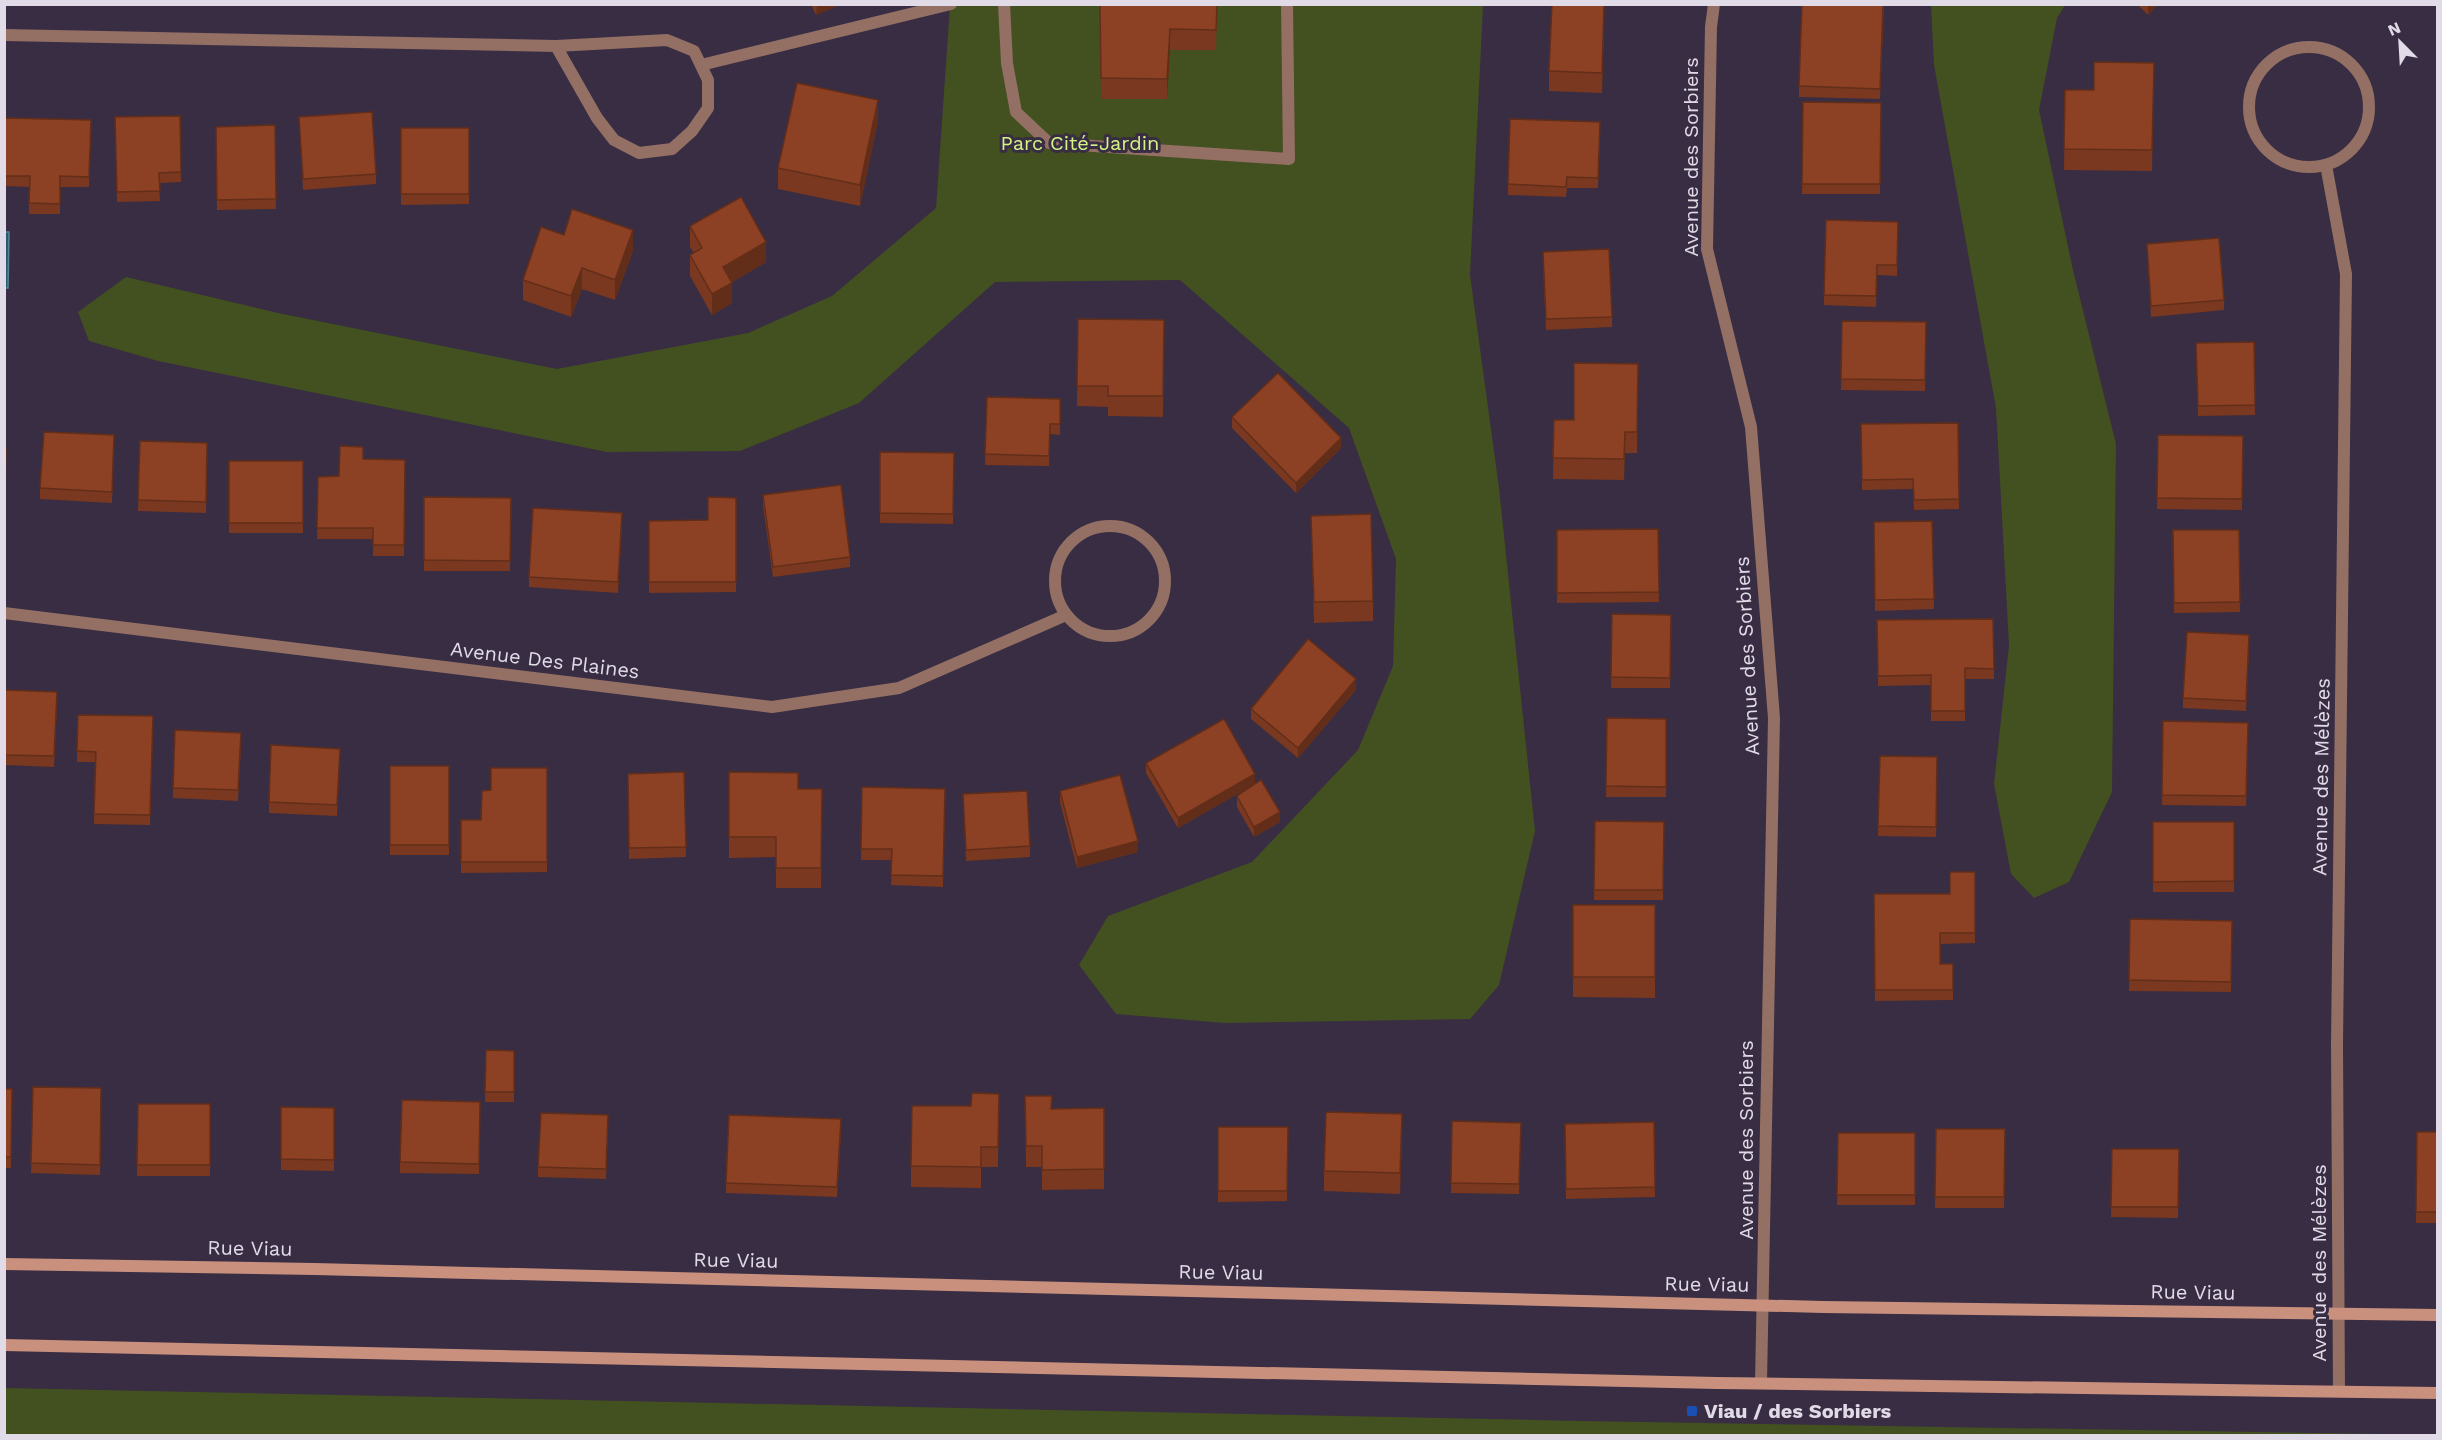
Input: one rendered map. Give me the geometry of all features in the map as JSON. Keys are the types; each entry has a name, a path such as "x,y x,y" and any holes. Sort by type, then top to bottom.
{"main road":[{"name":"Rue Viau","path":"4,1264 315,1269 1763,1304 2438,1314"},
{"path":"4,1345 1761,1383 2438,1393"}],"street":[{"path":"702,65 951,4"},
{"path":"1004,4 1006,63 1016,112 1049,143 1289,159 1287,4"},
{"name":"Avenue des Sorbiers","path":"1714,4 1711,27 1707,249 1751,427 1774,718 1761,1383"},
{"path":"4,35 556,46 667,40 694,51 708,80 708,108 692,131 672,149 639,153 614,140 597,118 556,46"},
{"path":"2304,46 2323,48 2341,56 2356,69 2366,86 2369,105 2366,125 2358,142 2344,156 2326,165 2306,167 2286,164 2269,153 2256,138 2249,119 2249,99 2255,79 2267,63 2284,52 2304,46"},
{"name":"Avenue des Mélèzes","path":"2326,165 2346,274 2337,1044 2339,1390"},
{"path":"1112,525 1129,529 1145,537 1157,551 1164,568 1166,587 1161,605 1150,620 1134,631 1106,636 1080,628 1066,615 1057,599 1054,582 1057,564 1066,548 1078,536 1094,528 1112,525"},
{"name":"Avenue Des Plaines","path":"4,614 772,707 898,688 1066,615"}],"green space":[{"name":"Parc Cité-Jardin","path":"950,5 1483,5 1470,275 1499,488 1535,831 1499,985 1470,1019 1225,1023 1116,1014 1079,965 1108,916 1252,862 1358,750 1393,666 1396,559 1349,428 1180,280 995,282 859,403 740,451 607,452 158,361 89,341 78,312 126,277 278,313 557,369 748,333 832,296 936,208"},
{"path":"1931,5 2065,5 2057,18 2039,110 2073,270 2116,444 2112,792 2069,882 2034,898 2011,874 1994,784 2009,645 1996,408 1934,65"},
{"path":"4,1388 1581,1421 2438,1435 5,1436"}],"water":[{"path":"5,232 9,232 8,288 5,288"}],"building":[{"path":"1100,4 1217,4 1216,30 1170,29 1167,79 1101,78"},
{"path":"1552,4 1604,4 1602,73 1549,71"},
{"path":"1802,4 1883,4 1880,89 1799,86"},
{"path":"2094,62 2154,63 2152,150 2064,149 2065,90 2094,90"},
{"path":"797,83 878,100 860,185 778,168"},
{"path":"1803,102 1881,103 1880,184 1802,184"},
{"path":"372,112 376,174 303,179 299,117"},
{"path":"180,116 181,172 159,173 160,191 117,192 115,117"},
{"path":"4,118 91,120 89,177 60,176 60,204 29,203 30,176 4,176"},
{"path":"1510,119 1600,122 1598,178 1567,177 1566,187 1508,184"},
{"path":"275,125 276,199 217,200 216,127"},
{"path":"401,128 469,128 469,194 401,194"},
{"path":"741,197 766,242 723,267 732,283 712,294 690,255 702,248 690,226"},
{"path":"572,209 633,230 615,280 582,268 571,296 523,280 541,227 564,235"},
{"path":"1826,220 1898,222 1897,265 1877,265 1876,296 1824,295"},
{"path":"2219,238 2224,300 2151,306 2147,244"},
{"path":"1609,249 1612,317 1546,319 1543,252"},
{"path":"1078,319 1164,320 1163,396 1108,396 1108,386 1077,386"},
{"path":"1842,321 1926,322 1925,380 1841,379"},
{"path":"2254,342 2255,405 2198,406 2196,343"},
{"path":"1574,363 1638,364 1637,432 1625,432 1624,459 1553,458 1554,420 1574,420"},
{"path":"1278,373 1341,438 1296,483 1232,417"},
{"path":"987,397 1060,399 1060,424 1050,424 1049,456 985,454"},
{"path":"1958,423 1959,499 1914,500 1913,479 1862,480 1861,424"},
{"path":"44,432 114,435 112,492 40,488"},
{"path":"2158,435 2243,436 2242,499 2157,498"},
{"path":"140,441 207,443 206,502 138,500"},
{"path":"340,446 363,447 363,459 405,460 404,545 373,545 373,528 317,528 318,477 339,476"},
{"path":"4,448 6,448 5,492 4,492"},
{"path":"880,452 954,453 953,514 880,513"},
{"path":"229,461 303,461 303,523 229,523"},
{"path":"841,485 850,557 773,567 763,495"},
{"path":"424,497 511,498 510,561 424,560"},
{"path":"708,497 736,498 736,582 649,582 649,521 708,520"},
{"path":"533,508 622,513 618,582 529,577"},
{"path":"1371,514 1373,601 1314,602 1311,516"},
{"path":"1932,521 1934,599 1875,600 1874,522"},
{"path":"1658,529 1659,592 1557,593 1557,530"},
{"path":"2173,530 2239,530 2240,602 2174,603"},
{"path":"1612,614 1671,615 1670,678 1611,677"},
{"path":"1993,619 1994,669 1965,668 1965,711 1931,711 1931,675 1878,676 1877,620"},
{"path":"2187,632 2249,635 2246,701 2183,698"},
{"path":"1308,639 1356,679 1298,748 1251,709"},
{"path":"4,690 57,692 54,756 4,755"},
{"path":"78,715 153,716 150,815 94,814 96,752 77,751"},
{"path":"1607,718 1666,719 1666,787 1606,786"},
{"path":"1224,719 1255,774 1178,818 1146,763"},
{"path":"2163,721 2248,723 2246,796 2162,795"},
{"path":"175,730 241,733 238,790 173,788"},
{"path":"271,745 340,749 337,805 269,802"},
{"path":"1880,756 1937,757 1936,827 1878,826"},
{"path":"390,766 449,766 449,845 390,845"},
{"path":"491,768 547,768 547,862 461,862 461,820 481,820 482,791 491,790"},
{"path":"684,772 686,847 629,848 628,774"},
{"path":"729,772 798,773 798,789 822,789 821,868 776,868 776,837 729,837"},
{"path":"1120,775 1138,841 1077,857 1060,791"},
{"path":"1261,780 1280,812 1254,827 1237,796"},
{"path":"862,787 945,789 943,876 891,875 892,849 861,849"},
{"path":"1027,791 1030,846 966,850 963,794"},
{"path":"1595,821 1664,822 1663,890 1594,890"},
{"path":"2153,822 2234,822 2234,881 2153,882"},
{"path":"1950,872 1975,872 1975,933 1940,933 1940,964 1953,964 1953,990 1875,990 1874,894 1950,894"},
{"path":"1573,905 1655,905 1655,977 1573,977"},
{"path":"2130,919 2232,921 2231,982 2129,980"},
{"path":"486,1050 514,1051 514,1092 485,1092"},
{"path":"33,1087 101,1088 100,1165 31,1163"},
{"path":"4,1089 12,1089 11,1157 4,1157"},
{"path":"972,1093 999,1094 998,1147 981,1147 981,1167 911,1166 912,1106 971,1106"},
{"path":"1025,1096 1052,1096 1051,1109 1104,1108 1104,1169 1042,1170 1042,1146 1026,1146"},
{"path":"402,1100 480,1102 479,1164 400,1162"},
{"path":"138,1104 210,1104 210,1165 137,1165"},
{"path":"281,1107 334,1108 334,1160 281,1159"},
{"path":"1326,1112 1402,1114 1400,1173 1324,1171"},
{"path":"541,1113 608,1115 606,1169 538,1167"},
{"path":"729,1115 841,1119 837,1187 726,1183"},
{"path":"1452,1121 1521,1123 1519,1184 1451,1183"},
{"path":"1654,1122 1655,1187 1566,1189 1565,1124"},
{"path":"1218,1127 1288,1127 1287,1191 1218,1191"},
{"path":"1936,1129 2005,1129 2004,1197 1935,1197"},
{"path":"2417,1132 2438,1132 2438,1212 2416,1212"},
{"path":"1838,1133 1915,1133 1915,1195 1837,1195"},
{"path":"2112,1149 2179,1149 2178,1207 2111,1207"}],"place":[{"name":"Viau / des Sorbiers","path":"1692,1411"}]}
